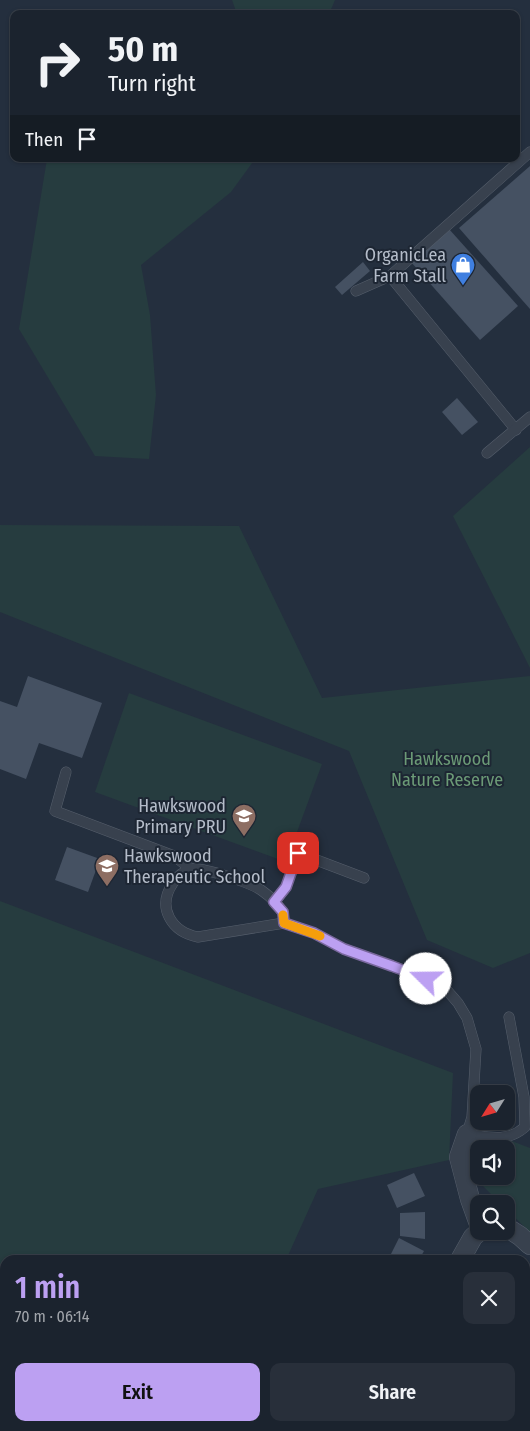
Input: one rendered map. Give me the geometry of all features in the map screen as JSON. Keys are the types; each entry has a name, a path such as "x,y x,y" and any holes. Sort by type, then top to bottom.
{"street":[{"path":"467,1134 459,1157 470,1199"},
{"path":"515,1233 530,1245"},
{"path":"463,1254 472,1240"}],"lane":[{"path":"520,161 530,152"},
{"path":"356,291 390,276 519,162"},
{"path":"390,276 516,430"},
{"path":"488,453 530,417"},
{"path":"66,772 55,811 174,856 191,869"},
{"path":"274,902 286,887 298,853 364,878"},
{"path":"284,923 283,912 259,889 205,869 191,869 184,872 169,889 166,898 166,913 175,926 186,935 198,938 284,923 314,933 344,949 426,979 445,988 468,1018 476,1049 472,1117 467,1134 500,1138 516,1135 524,1128 524,1097 509,1017"}],"green space":[{"path":"232,0 335,0 331,10 236,10"},
{"path":"47,162 253,162 231,192 141,265 150,315 156,395 149,459 95,456 19,329"},
{"path":"530,447 530,668 453,516"},
{"name":"Hawkswood Nature Reserve","path":"0,525 239,526 322,698 530,676 530,953 493,968 427,940 349,751 0,612"},
{"path":"129,693 322,764 286,862 95,792"},
{"path":"0,901 453,1073 449,1160 318,1189 288,1255 0,1255"},
{"path":"515,1142 530,1148 530,1232 515,1218 515,1195 492,1195 482,1185 515,1185"}],"building":[{"path":"530,166 530,309 459,228"},
{"path":"449,229 518,306 480,340 411,262"},
{"path":"363,262 370,271 342,295 335,287"},
{"path":"457,398 478,422 462,435 442,412"},
{"path":"28,676 102,703 82,758 39,743 26,779 0,769 0,701 17,707"},
{"path":"67,847 100,859 88,892 55,880"},
{"path":"414,1173 425,1196 397,1208 387,1185"},
{"path":"425,1212 425,1239 400,1236 400,1213"},
{"path":"399,1238 424,1251 422,1255 390,1255"}],"slow traffic":[{"path":"283,915 284,923 320,936"}],"place":[{"name":"OrganicLea Farm Stall","path":"463,286"},
{"name":"Hawkswood Primary PRU","path":"244,837"},
{"name":"Hawkswood Therapeutic School","path":"107,887"}],"route":[{"path":"298,853 286,887 274,902 283,912 284,923 314,933 344,949 426,979"}]}
